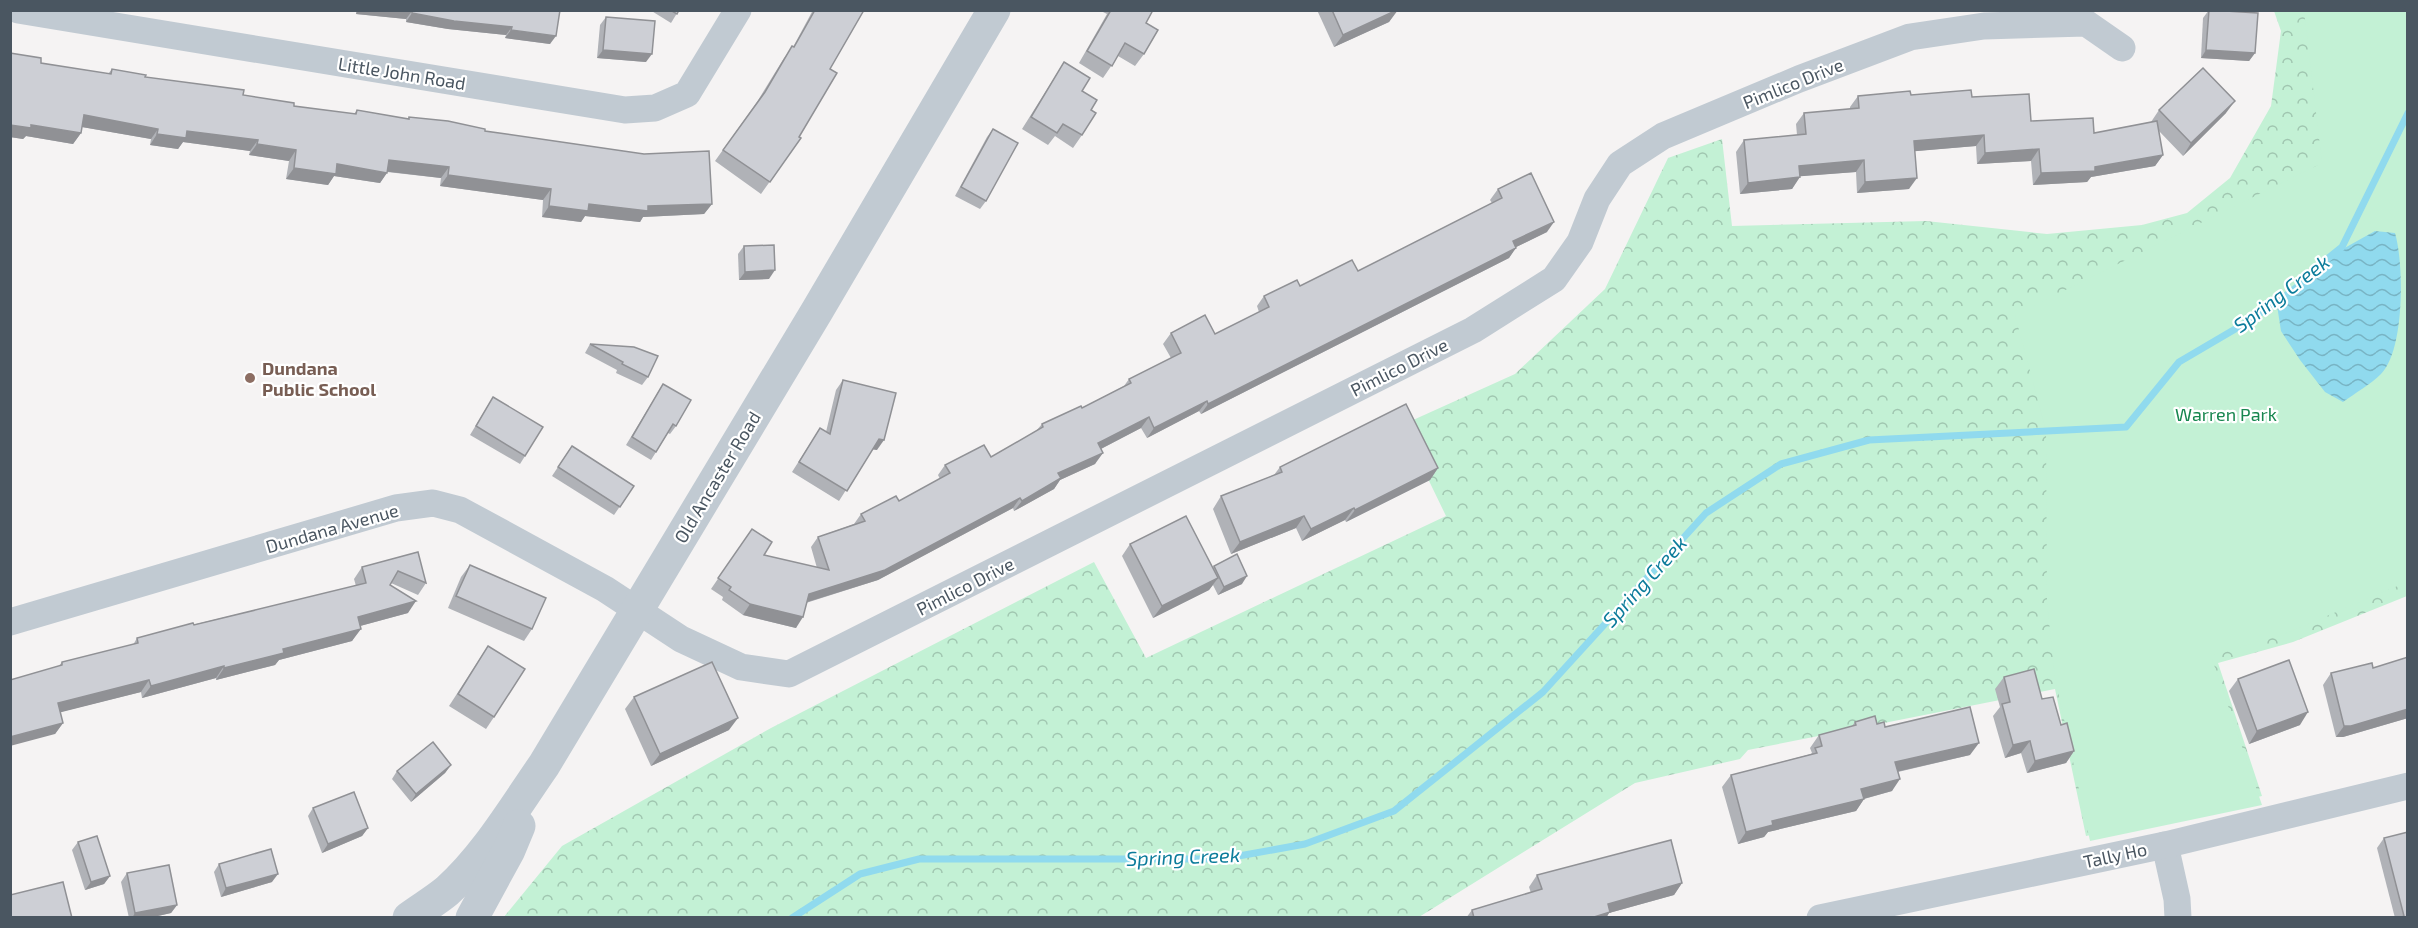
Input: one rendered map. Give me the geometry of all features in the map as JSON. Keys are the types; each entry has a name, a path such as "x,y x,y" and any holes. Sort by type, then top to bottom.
{"street":[{"name":"Little John Road","path":"18,10 103,17 625,110 655,108 687,94 738,10"},
{"name":"Old Ancaster Road","path":"409,918 446,891 468,870 500,830 544,765 823,301 994,10"},
{"name":"Pimlico Drive","path":"637,610 681,639 741,667 789,674 1473,330 1554,279 1580,242 1597,199 1620,164 1664,136 1799,79 1910,37 1984,26 2086,23 2122,48"},
{"name":"Dundana Avenue","path":"10,622 396,508 433,503 460,510 605,589 637,610"},
{"path":"472,918 509,850 544,765"},
{"name":"Tally Ho","path":"1820,918 2165,845 2408,786"},
{"path":"2165,845 2177,899 2178,918"}],"green space":[{"path":"2274,11 2407,11 2407,596 2293,642 2218,663 2262,796 2086,836 2055,689 1748,750 1740,759 1635,783 1419,917 503,918 562,846 771,728 1094,562 1146,658 1446,516 1402,425 1515,374 1605,289 1668,158 1722,139 1732,226 1926,221 2047,234 2142,225 2187,213 2230,178 2271,106 2281,31"},
{"name":"Warren Park","path":"2304,11 2407,11 2407,582 2284,634 2211,656 2262,805 2090,841 2055,677 2047,603 2046,431 2015,315 2322,163"}],"water":[{"path":"2375,231 2395,233 2398,247 2401,284 2395,346 2381,374 2343,402 2325,392 2281,331 2276,299 2332,255"}],"building":[{"path":"409,10 560,10 556,36 511,30 512,27 454,21 412,13"},
{"path":"815,10 864,10 830,69 837,73 799,137 801,138 770,182 723,150 765,92"},
{"path":"1111,10 1153,10 1146,23 1158,30 1144,54 1125,43 1112,66 1087,51"},
{"path":"1332,10 1397,10 1343,35"},
{"path":"2209,10 2258,13 2255,53 2206,50"},
{"path":"606,17 655,21 652,54 603,50"},
{"path":"10,53 41,58 41,63 111,74 112,69 146,75 145,77 244,90 243,95 294,103 294,106 356,114 357,110 409,119 409,117 448,121 485,129 485,131 644,154 709,151 712,204 648,206 648,211 589,204 588,211 549,206 551,189 448,175 449,167 389,160 387,173 337,164 336,174 294,168 296,150 257,144 258,140 187,131 186,138 157,134 158,129 84,115 81,133 31,125 31,128 10,125"},
{"path":"1064,62 1090,78 1082,91 1097,100 1091,110 1096,113 1082,135 1063,124 1057,133 1031,117"},
{"path":"2203,68 2235,101 2191,143 2159,110"},
{"path":"1971,90 1972,97 2029,94 2031,121 2093,118 2094,133 2157,121 2163,155 2095,167 2095,171 2041,173 2039,149 1985,153 1984,135 1914,141 1917,178 1865,182 1864,160 1799,166 1800,177 1748,183 1744,140 1806,134 1804,113 1859,108 1858,96 1910,91 1911,95"},
{"path":"993,129 1018,143 986,201 961,187"},
{"path":"1531,173 1554,222 1513,241 1516,248 1208,404 1207,401 1154,428 1149,417 1098,443 1103,453 1058,473 1061,478 1022,501 1020,498 885,570 809,594 803,617 750,604 729,590 731,587 718,578 752,529 772,542 764,555 829,570 818,537 865,521 861,514 896,496 899,501 950,473 945,465 984,445 991,457 1043,427 1042,424 1081,406 1082,408 1131,383 1129,379 1181,353 1171,333 1205,315 1215,334 1269,307 1264,296 1297,280 1300,286 1352,260 1358,271 1502,198 1498,189"},
{"path":"774,245 775,270 745,272 744,246"},
{"path":"590,344 634,347 658,356 648,377"},
{"path":"843,380 896,393 884,440 879,439 847,491 799,462 820,428 830,434"},
{"path":"663,384 691,400 676,426 673,424 656,452 632,437"},
{"path":"493,397 543,427 525,456 476,426"},
{"path":"1406,404 1438,468 1355,510 1354,508 1311,529 1304,516 1240,542 1221,496 1282,472 1280,467"},
{"path":"572,446 634,486 620,507 558,467"},
{"path":"1186,516 1218,578 1162,606 1130,544"},
{"path":"418,552 426,583 398,571 390,585 416,601 358,617 361,629 283,649 284,653 224,668 224,666 151,686 149,680 58,703 63,723 10,737 10,680 62,665 62,662 138,643 137,638 366,583 362,567"},
{"path":"1237,554 1247,576 1224,587 1214,566"},
{"path":"470,565 546,598 532,629 456,596"},
{"path":"488,646 525,669 494,717 458,694"},
{"path":"2408,657 2408,709 2344,726 2331,673 2372,663 2373,668"},
{"path":"2289,660 2308,712 2257,731 2238,679"},
{"path":"712,662 738,718 660,754 634,697"},
{"path":"2034,669 2042,699 2053,697 2061,725 2067,723 2074,751 2035,761 2030,741 2013,745 2002,704 2010,702 2004,677"},
{"path":"1970,707 1979,743 1895,762 1900,779 1861,789 1864,799 1772,821 1773,825 1746,832 1731,775 1817,753 1815,748 1822,746 1819,735 1856,725 1855,722 1875,716 1877,724 1884,722 1885,727"},
{"path":"433,742 451,765 416,794 397,771"},
{"path":"354,792 368,828 328,844 313,808"},
{"path":"2408,832 2408,918 2399,918 2404,916 2384,838"},
{"path":"97,836 110,876 91,882 78,842"},
{"path":"1671,840 1682,883 1608,904 1610,912 1591,918 1474,918 1472,910 1542,889 1537,875"},
{"path":"271,849 278,874 226,888 219,864"},
{"path":"169,865 177,905 135,913 127,873"},
{"path":"63,882 72,918 10,918 10,895"}],"waterway":[{"name":"Spring Creek","path":"2311,272 2342,247 2408,113"},
{"name":"Spring Creek","path":"792,918 860,874 919,859 1222,859 1305,844 1394,811 1543,692 1706,513 1781,464 1869,440 2126,427 2179,362 2254,318 2281,296"}],"place":[{"name":"Dundana Public School","path":"250,378"}]}
